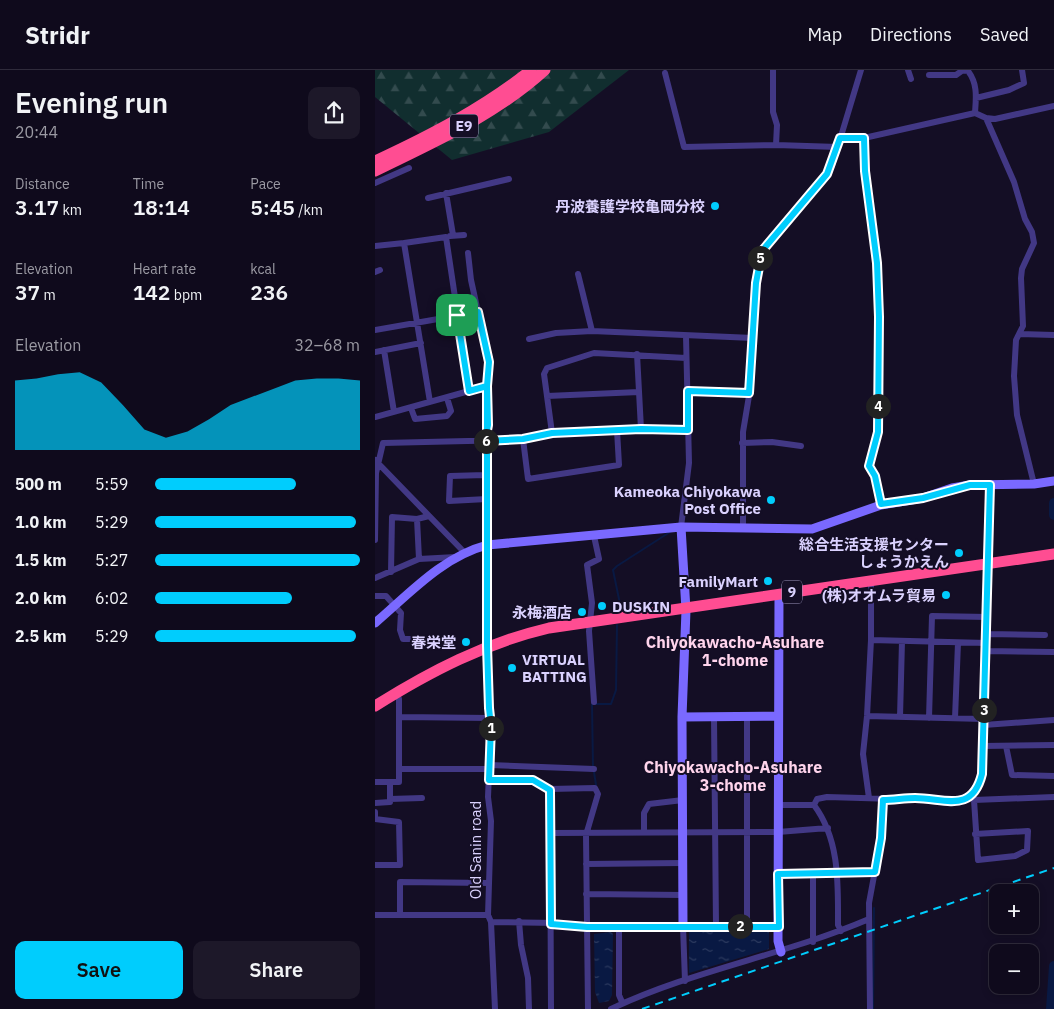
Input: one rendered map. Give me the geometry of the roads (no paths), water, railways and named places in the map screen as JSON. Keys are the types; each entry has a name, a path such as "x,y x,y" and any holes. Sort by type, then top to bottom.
{"highway":[{"name":"E9","path":"375,161 465,116 496,97 531,70"},
{"name":"E9","path":"375,171 477,119 519,91 545,70"},
{"name":"9","path":"375,706 439,667 487,646 549,628 686,610 779,594 1054,554"}],"street":[{"path":"773,70 773,112 777,125 776,145"},
{"path":"743,527 743,443 749,393 756,283 762,251 827,174 838,147 861,70"},
{"path":"908,70 911,78"},
{"path":"929,75 956,75 963,70 968,71 974,80 975,113"},
{"path":"976,98 1009,90 1024,83 1022,70"},
{"path":"665,73 685,147 776,145 838,147"},
{"path":"840,138 864,138 975,113 986,118 995,119 1054,106"},
{"path":"986,118 1014,182 1025,219 1032,232 1034,243 1022,269 1024,316 1020,334 1016,340 1015,399 1034,484"},
{"path":"864,138 867,189 877,263 879,317 878,432 869,466 875,476 881,504"},
{"path":"375,183 409,168"},
{"path":"428,198 509,179"},
{"path":"446,194 457,315 469,391"},
{"path":"375,246 464,235"},
{"path":"404,243 430,402"},
{"name":"Old Sanin road","path":"467,254 489,362 487,386 488,425 485,441 487,646 490,718 489,915 491,922 495,1009"},
{"path":"579,274 592,331"},
{"path":"375,330 417,321 478,312"},
{"path":"529,339 556,333 592,331 753,338"},
{"path":"1020,334 1054,335"},
{"path":"685,981 682,717 686,610 681,527 689,463 686,336"},
{"path":"375,352 421,343"},
{"path":"384,350 394,412"},
{"path":"552,433 544,374 547,368 594,353 686,358"},
{"path":"637,354 641,429"},
{"path":"375,417 487,386"},
{"path":"688,391 749,393"},
{"path":"547,396 639,392"},
{"path":"411,408 415,419 447,416 451,411 447,398"},
{"path":"375,540 376,473 383,443 523,439 552,433 617,430 688,430"},
{"path":"523,439 529,479 619,465 617,430"},
{"path":"743,443 772,442 801,446"},
{"path":"377,463 429,516 461,555"},
{"path":"485,475 450,476 449,500 487,499"},
{"path":"375,623 429,577 461,555 487,545 681,527 812,528 881,504 923,498 970,485 1034,484 1052,481"},
{"path":"975,834 1028,831 1027,850 1015,856 978,860 975,834 973,798 982,774 990,485"},
{"path":"391,572 392,517 417,519 429,516"},
{"path":"417,519 419,559"},
{"path":"594,536 599,559 587,565 592,603 594,702"},
{"path":"375,578 419,559 461,555"},
{"path":"869,798 863,754 871,640 871,581"},
{"path":"779,594 778,874 781,952"},
{"path":"375,596 386,596 401,613 400,630 403,639 445,639"},
{"path":"929,718 932,616 987,617"},
{"path":"987,634 1045,635"},
{"path":"871,640 958,643 1054,652"},
{"path":"900,717 902,641"},
{"path":"955,718 958,643"},
{"path":"375,782 399,782 400,717 397,692"},
{"path":"714,716 715,926"},
{"path":"747,716 747,926"},
{"path":"682,717 778,716"},
{"path":"867,716 955,718 984,722 1054,720"},
{"path":"400,717 490,718"},
{"path":"983,746 1054,745"},
{"path":"1006,746 1012,775 1054,776"},
{"path":"399,769 489,767 594,769"},
{"path":"489,780 533,780 550,790 595,788 598,794 587,832 588,1009"},
{"path":"375,803 390,802 390,782"},
{"path":"550,790 551,1009"},
{"path":"814,806 817,798 827,797 880,797 883,800 914,798 962,801 973,798 1054,797"},
{"path":"390,798 422,798"},
{"path":"644,831 644,813 649,804 683,800"},
{"path":"870,1009 869,903 881,838 883,800"},
{"path":"778,805 814,806"},
{"path":"814,806 828,828 837,874 838,925 841,931"},
{"path":"375,812 375,819 399,822 400,864 375,865"},
{"path":"551,833 644,831 778,832 828,828"},
{"path":"586,864 683,863"},
{"path":"778,874 875,872"},
{"path":"813,874 813,942"},
{"path":"401,915 400,882 489,883"},
{"path":"586,894 683,895"},
{"path":"375,916 489,915"},
{"path":"611,1009 622,1002 685,981 813,942 869,919"},
{"path":"491,922 519,921 587,927 779,927"},
{"path":"519,921 521,945 528,978 529,1009"},
{"path":"619,927 619,995 622,1002"}],"water":[{"path":"611,932 613,934 612,995 609,1001 599,1003 595,992 594,934"},
{"path":"689,932 769,932 769,949 689,973"}],"waterway":[{"path":"1054,503 1054,515"},
{"path":"619,613 620,604 613,570 670,532"},
{"path":"593,766 592,704 611,704 616,690 617,625"},
{"path":"594,772 596,785"},
{"path":"873,1009 874,908"},
{"path":"1051,1009 1054,966"}],"railway":[{"path":"642,1009 1054,868"}],"place":[{"name":"丹波養護学校亀岡分校","path":"715,206"},
{"name":"Kameoka Chiyokawa Post Office","path":"771,500"},
{"name":"総合生活支援センター しょうかえん","path":"959,553"},
{"name":"FamilyMart","path":"768,581"},
{"name":"(株)オオムラ貿易","path":"946,595"},
{"name":"DUSKIN","path":"602,606"},
{"name":"永梅酒店","path":"582,612"},
{"name":"春栄堂","path":"466,642"},
{"name":"VIRTUAL BATTING","path":"512,668"}],"district":[{"name":"Chiyokawacho-Asuhare 1-chome","path":"735,651"},
{"name":"Chiyokawacho-Asuhare 3-chome","path":"733,776"}]}
